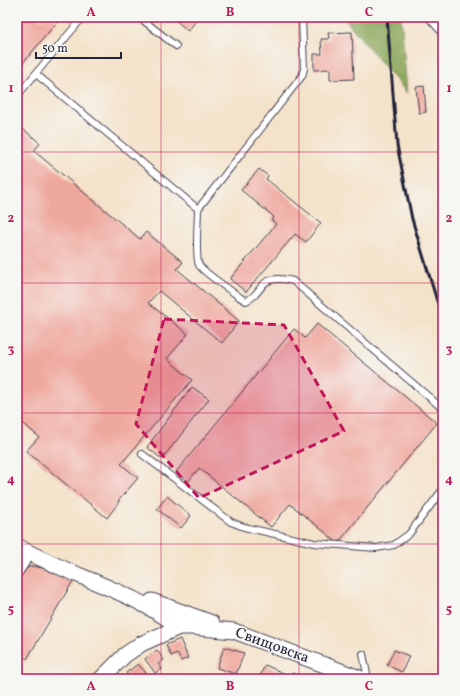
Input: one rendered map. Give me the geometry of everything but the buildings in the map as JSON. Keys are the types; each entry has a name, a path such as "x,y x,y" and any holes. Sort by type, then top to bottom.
{"street":[{"path":"432,17 443,29"},
{"path":"17,571 23,550 81,575 150,608 179,627"},
{"path":"81,575 234,631"},
{"name":"Свищовска","path":"100,679 125,655 141,644 179,627 196,627 234,631 362,679"}],"lane":[{"path":"17,96 83,17"},
{"path":"139,17 176,46"},
{"path":"302,17 304,69 302,76 198,209 198,264 246,301 253,298 264,284 272,279 293,281 443,409"},
{"path":"36,74 198,209"},
{"path":"142,454 231,522 244,527 314,543 376,548 394,545 409,534 443,489"},
{"path":"363,654 368,679"}],"highlighted area":[{"path":"164,319 284,325 344,431 199,498 136,424"}],"green space":[{"path":"343,17 401,17 407,93"}],"railway":[{"path":"387,17 397,145 412,219 437,301 443,314"}]}
